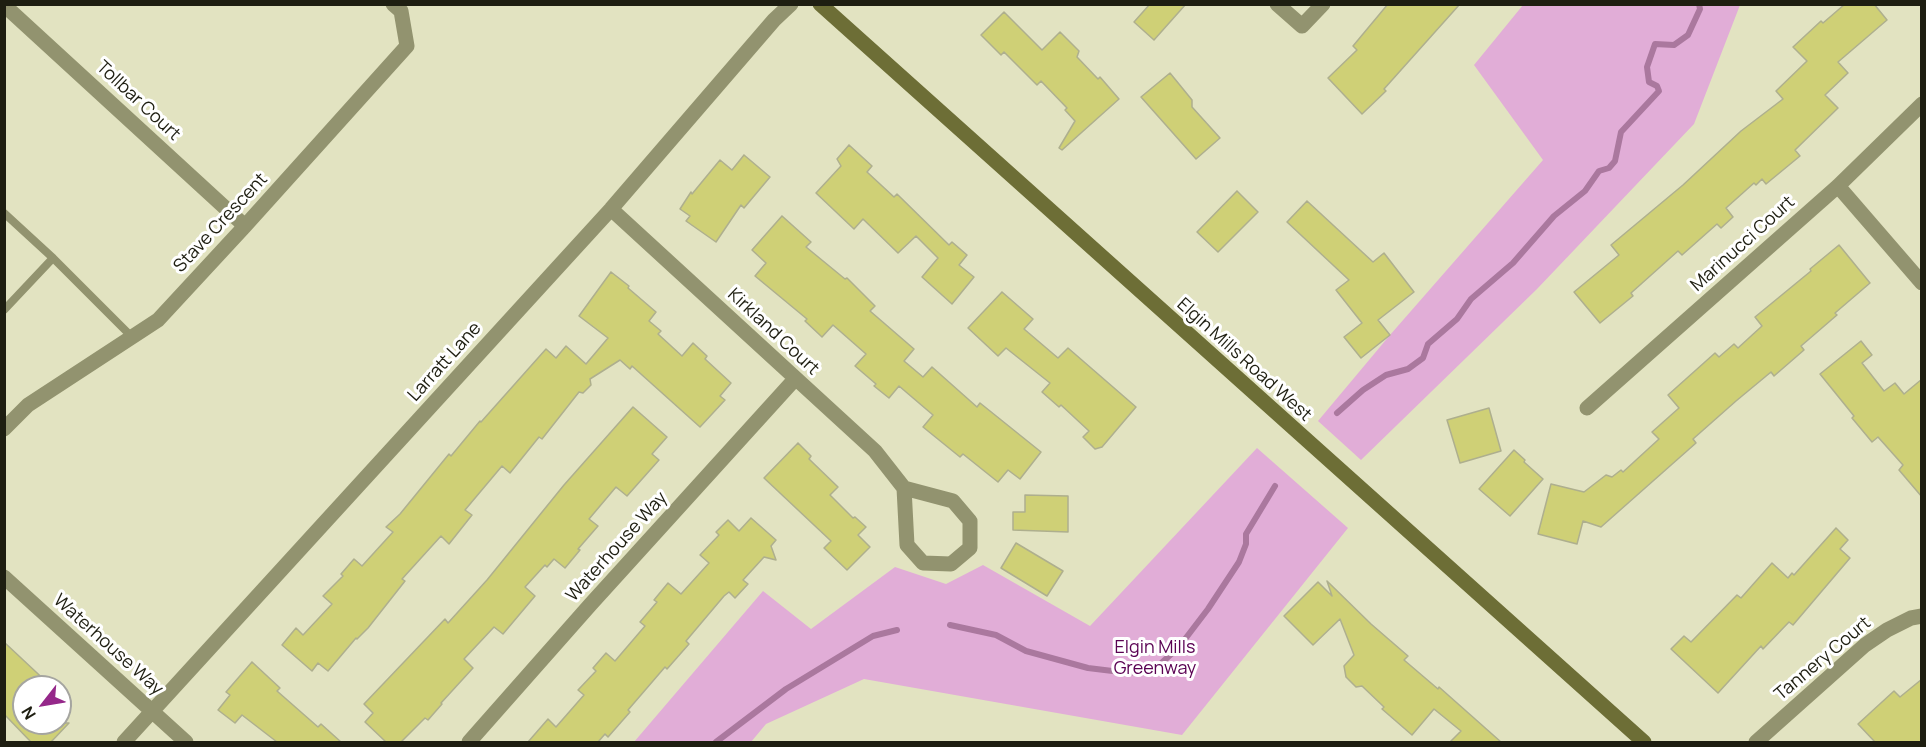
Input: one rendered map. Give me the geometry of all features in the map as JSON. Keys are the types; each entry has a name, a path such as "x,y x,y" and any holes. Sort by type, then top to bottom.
{"main road":[{"name":"Elgin Mills Road West","path":"820,4 1644,742"}],"street":[{"name":"Tollbar Court","path":"4,4 245,226"},
{"name":"Stave Crescent","path":"4,429 28,405 158,320 245,226 407,46 401,11 393,4"},
{"name":"Larratt Lane","path":"124,742 611,208 774,20 791,4"},
{"path":"1277,4 1302,26 1323,4"},
{"name":"Marinucci Court","path":"1587,408 1838,186 1922,104"},
{"path":"1838,186 1922,283"},
{"name":"Kirkland Court","path":"611,208 875,451 904,488"},
{"name":"Waterhouse Way","path":"469,742 795,379"},
{"path":"904,488 953,501 970,521 970,548 951,564 923,562 907,545 904,488"},
{"name":"Waterhouse Way","path":"4,577 186,742"},
{"name":"Tannery Court","path":"1756,742 1865,645 1887,630 1911,618 1922,616"}],"lane":[{"path":"4,213 132,337"},
{"path":"4,310 53,258"}],"green space":[{"path":"1523,5 1740,5 1694,124 1537,289 1361,460 1318,421 1543,160 1474,65"},
{"name":"Elgin Mills Greenway","path":"1257,448 1348,528 1182,735 864,679 766,724 751,742 634,742 763,591 811,629 895,567 946,584 983,565 1090,626"}],"building":[{"path":"1150,4 1186,4 1154,40 1134,22"},
{"path":"1388,4 1460,4 1384,89 1386,91 1362,114 1328,78 1357,50 1353,46"},
{"path":"1845,4 1874,4 1887,20 1838,62 1848,73 1825,95 1838,108 1795,150 1800,156 1766,184 1762,179 1756,185 1754,183 1726,208 1733,217 1721,228 1717,224 1682,255 1678,251 1631,293 1633,296 1600,323 1574,292 1619,255 1611,245 1683,185 1741,131 1783,99 1776,91 1807,61 1793,47 1821,21 1823,23"},
{"path":"1004,12 1042,50 1060,32 1079,51 1077,57 1098,79 1100,77 1119,99 1062,150 1059,148 1075,121 1065,110 1067,108 1041,81 1037,85 1004,52 1001,55 981,35"},
{"path":"1170,73 1192,100 1192,107 1220,138 1196,159 1141,97"},
{"path":"849,145 872,166 867,172 894,197 897,194 949,245 952,242 967,255 959,265 974,277 952,304 922,277 938,258 916,236 898,253 863,219 854,229 816,193 841,166 837,159"},
{"path":"744,155 770,177 744,208 741,205 716,242 686,221 690,216 680,209 691,192 692,194 720,160 732,170"},
{"path":"1237,191 1258,212 1218,252 1197,232"},
{"path":"1307,201 1373,262 1384,253 1414,292 1378,320 1390,335 1361,358 1344,337 1362,323 1336,290 1349,280 1287,222"},
{"path":"782,216 811,242 806,247 845,279 847,278 875,306 870,311 914,349 904,361 923,377 932,367 977,407 980,403 1041,452 1020,479 1008,470 998,482 963,454 960,457 923,427 933,415 899,386 889,398 855,366 866,354 833,325 822,337 805,321 807,319 755,276 766,263 752,250"},
{"path":"1839,245 1870,283 1801,346 1804,350 1774,376 1771,372 1736,401 1693,439 1696,443 1601,527 1583,521 1577,544 1538,534 1551,484 1584,492 1606,475 1612,477 1621,470 1623,472 1659,439 1652,432 1679,408 1668,395 1715,353 1719,357 1734,344 1738,348 1762,326 1755,317"},
{"path":"611,272 656,312 649,321 661,331 658,334 682,356 693,343 707,356 705,359 731,383 720,396 725,400 700,427 632,366 630,369 620,360 590,379 591,385 583,393 579,392 542,439 539,437 510,473 502,466 465,510 472,515 449,544 441,536 402,579 405,581 368,628 356,638 328,671 318,663 312,671 282,645 296,628 303,635 332,604 323,596 343,576 341,574 354,559 362,566 393,532 386,527 400,514 449,454 451,456 546,349 556,358 566,346 586,364 608,338 579,316"},
{"path":"1002,292 1033,319 1024,329 1058,358 1068,348 1136,407 1102,447 1095,449 1083,437 1089,431 1061,405 1059,407 1042,392 1050,383 1006,348 998,356 968,328"},
{"path":"1861,341 1872,355 1862,363 1884,391 1895,383 1904,394 1922,379 1922,497 1899,470 1903,465 1878,437 1872,442 1820,374"},
{"path":"633,407 667,437 652,454 659,460 627,496 616,487 589,519 598,526 565,568 554,559 547,567 545,565 525,587 535,596 503,634 494,627 464,659 473,668 428,720 425,718 401,742 386,742 365,722 373,713 364,704 445,619 448,623 487,580 564,485"},
{"path":"1489,408 1501,451 1460,463 1447,420"},
{"path":"798,443 811,456 809,459 838,487 830,495 853,518 855,517 866,527 858,535 870,547 847,570 824,548 831,541 764,478"},
{"path":"1514,450 1543,479 1510,516 1479,489"},
{"path":"1025,495 1068,496 1068,532 1013,530 1013,512 1025,512"},
{"path":"751,518 776,540 771,546 776,560 764,557 743,580 748,584 735,598 729,592 724,596 686,641 689,644 667,669 665,667 608,737 605,734 598,742 528,742 548,719 556,727 584,695 578,690 596,671 593,668 606,653 615,661 645,626 640,622 657,602 654,600 668,583 681,594 709,563 700,555 719,535 716,532 728,520 739,531"},
{"path":"1836,528 1848,540 1840,549 1850,558 1793,625 1789,622 1763,649 1761,646 1718,693 1671,649 1684,636 1691,642 1737,595 1741,598 1772,563 1788,578 1792,573 1794,575"},
{"path":"1016,543 1063,571 1047,596 1001,568"},
{"path":"1327,581 1408,656 1404,660 1438,689 1439,687 1501,742 1450,742 1461,731 1434,709 1412,735 1382,709 1384,707 1362,686 1356,687 1346,677 1344,666 1354,655 1340,619 1313,645 1284,616 1318,582 1332,596"},
{"path":"4,642 39,675 12,675 12,722 4,714"},
{"path":"252,662 280,688 277,691 318,727 321,724 341,742 277,742 242,715 235,723 218,710 230,695 226,692"},
{"path":"1922,679 1922,742 1875,742 1858,724 1894,691 1900,697"},
{"path":"24,735 58,735 51,742 31,742"}],"waterway":[{"path":"1337,413 1363,390 1386,375 1408,369 1423,358 1428,344 1457,319 1471,299 1513,263 1554,216 1585,191 1599,171 1609,168 1615,161 1621,132 1659,91 1657,86 1649,82 1647,67 1655,44 1674,45 1688,35 1700,9 1699,4"},
{"path":"950,625 996,635 1026,651 1088,668 1129,673 1157,667 1179,647 1239,562 1246,544 1246,534 1275,486"},
{"path":"716,742 786,689 873,636 897,630"}]}
